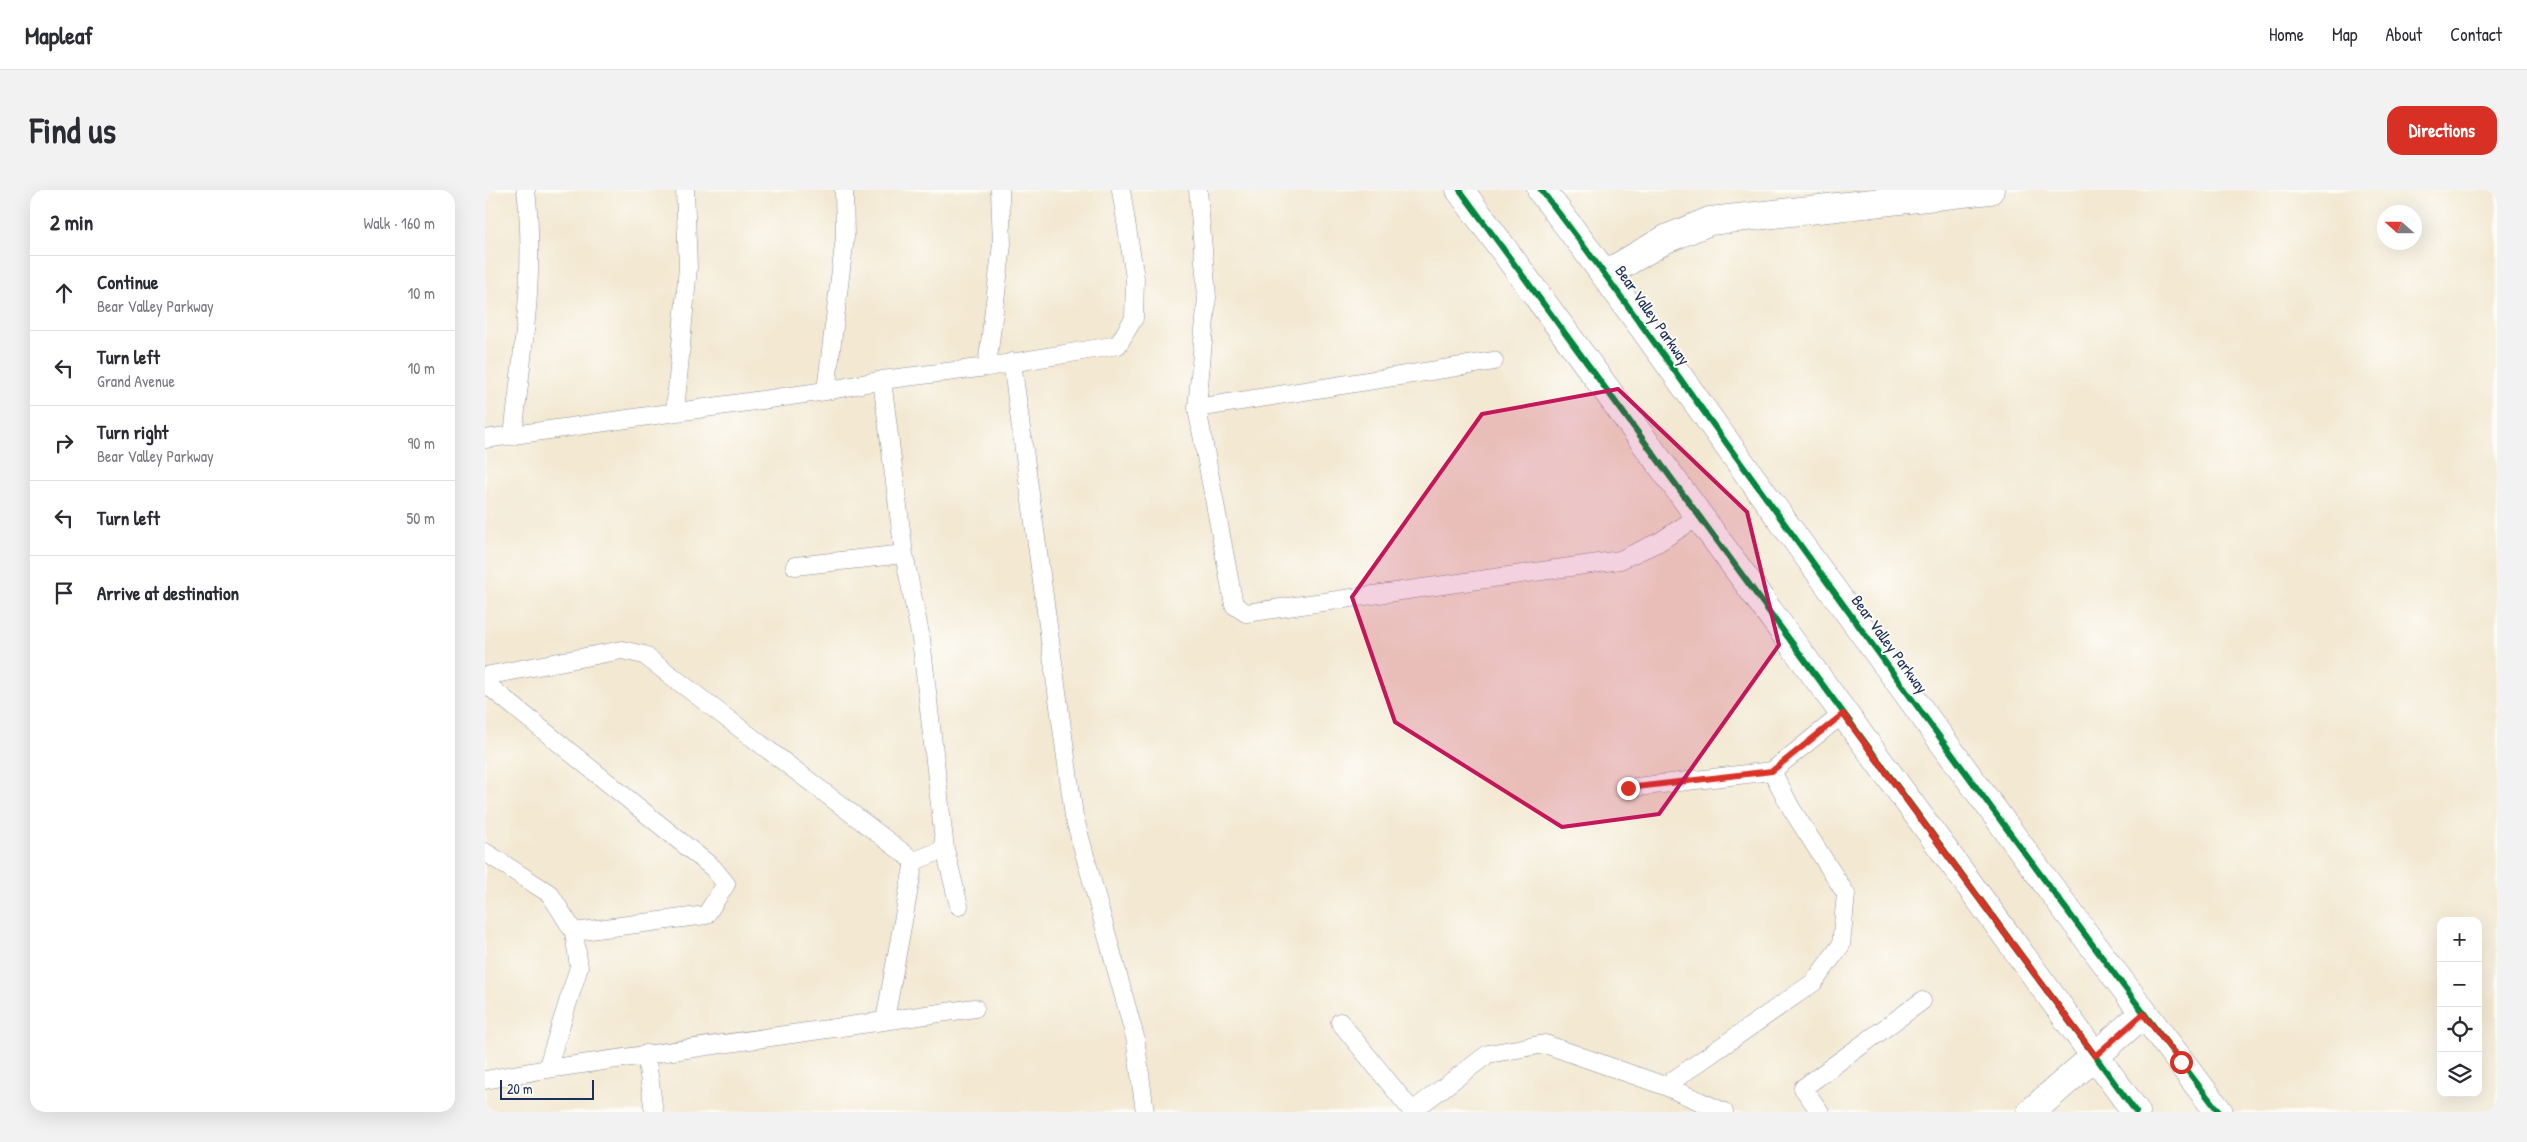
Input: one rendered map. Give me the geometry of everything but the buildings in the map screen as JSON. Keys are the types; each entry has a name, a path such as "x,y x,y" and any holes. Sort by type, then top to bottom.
{"main road":[{"path":"1461,190 2136,1112"},
{"name":"Bear Valley Parkway","path":"1541,190 1606,274 1747,471 2143,1014 2219,1112"},
{"path":"1606,274 1666,239 1710,221 1990,190"},
{"path":"2031,1112 2143,1014"}],"lane":[{"path":"513,436 529,292 530,220 526,190"},
{"path":"675,412 688,267 685,190"},
{"path":"826,391 845,237 844,190"},
{"path":"987,367 1002,244 1000,190"},
{"path":"485,439 826,391 881,380 987,367 1118,345 1127,333 1134,318 1135,278 1121,190"},
{"path":"1198,190 1207,297 1197,408 1234,605 1246,613 1620,560 1659,542 1699,516"},
{"path":"1197,408 1494,361"},
{"path":"1012,362 1074,816 1135,1037 1145,1112"},
{"path":"881,380 904,554 921,639 945,849 959,906"},
{"path":"795,566 904,554"},
{"path":"485,676 622,650 644,655 915,861"},
{"path":"485,683 713,868 726,884 706,915 574,932"},
{"path":"1628,788 1772,771 1843,714"},
{"path":"1665,1086 1814,982 1841,945 1846,894 1791,808 1772,771"},
{"path":"915,861 945,849"},
{"path":"485,852 549,894 574,932 579,967 547,1069"},
{"path":"885,1020 915,861"},
{"path":"1820,1112 1803,1088 1922,1001"},
{"path":"485,1080 647,1054 975,1008"},
{"path":"1340,1022 1412,1112 1488,1054 1545,1044 1665,1086 1723,1112"},
{"path":"647,1054 654,1112"}],"highlighted area":[{"path":"1618,389 1747,512 1779,645 1659,814 1562,827 1395,722 1352,597 1482,414"}],"cycle path":[{"path":"1460,190 2136,1112"},
{"path":"1541,190 1620,295 1981,794 2219,1112"}],"route":[{"path":"1628,788 1772,771 1843,714 2095,1056 2143,1014 2181,1062"}]}
